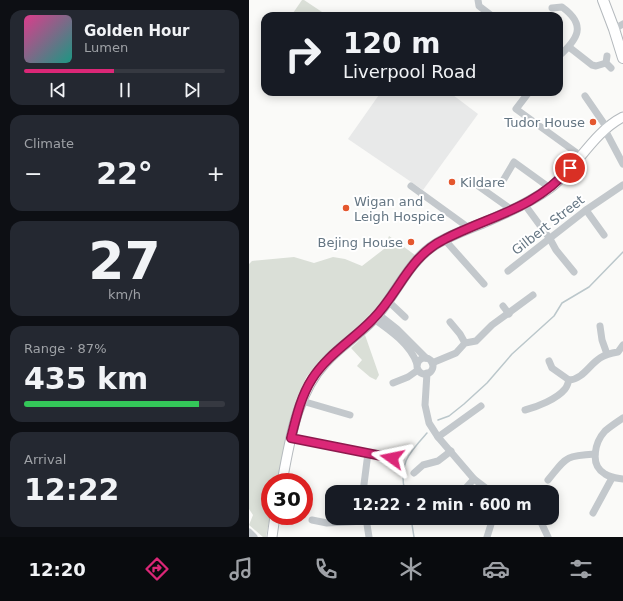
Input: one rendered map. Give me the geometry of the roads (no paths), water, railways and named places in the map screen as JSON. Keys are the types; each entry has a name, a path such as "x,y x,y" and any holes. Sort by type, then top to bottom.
{"highway":[{"path":"603,0 619,27 623,58"}],"main road":[{"path":"284,473 291,438 302,401 310,383 326,362 376,317 413,264 422,254 445,239 525,205 550,188 560,180 606,129 623,117"},
{"path":"271,537 273,525"}],"street":[{"path":"478,0 479,6 487,12"},
{"path":"552,8 563,4 574,17 577,25 577,33 569,47 563,52"},
{"path":"569,47 587,63 592,65 596,66 608,62"},
{"path":"525,96 513,107 581,156"},
{"path":"585,96 606,129 623,164"},
{"path":"504,179 514,162 550,188"},
{"path":"474,183 512,210"},
{"name":"Gilbert Street","path":"508,271 586,210 623,185"},
{"path":"411,186 469,228"},
{"path":"525,205 550,238 556,250 574,272"},
{"path":"586,210 604,235"},
{"path":"445,239 483,284"},
{"path":"393,383 407,377 418,367 419,360 429,361 456,353 465,343 476,341 492,325 533,295"},
{"path":"388,301 405,317"},
{"path":"503,306 509,314"},
{"path":"376,317 397,329 429,361 432,368 427,374 426,411 429,423 438,437 474,479 482,485"},
{"path":"376,317 414,356 421,373 427,374"},
{"path":"450,322 465,343"},
{"path":"600,326 602,340 607,354"},
{"path":"549,361 552,368 569,380 575,380 599,358 607,354 618,352 623,345"},
{"path":"525,410 543,403 557,395 565,388 569,380"},
{"path":"302,401 350,415"},
{"path":"438,437 481,406"},
{"path":"623,418 613,424 605,432 599,440 595,454 596,465 603,474 612,478 623,479"},
{"path":"291,438 392,458"},
{"path":"414,473 423,465 438,461 451,451"},
{"path":"364,485 368,453"},
{"path":"548,480 564,460 573,456 595,454"},
{"path":"593,513 612,478"},
{"path":"468,485 474,479"},
{"path":"313,520 325,523"},
{"path":"367,525 369,537"},
{"path":"487,537 491,525"},
{"path":"542,525 548,537"},
{"path":"249,532 254,537"}],"waterway":[{"path":"438,420 449,416 464,404 487,383 512,354 554,316 562,303 589,287 623,252"},
{"path":"404,485 404,466 410,453 427,433"},
{"path":"412,525 414,537"}],"place":[{"name":"Tudor House","path":"593,122"},
{"name":"Kildare","path":"452,182"},
{"name":"Wigan and Leigh Hospice","path":"346,208"},
{"name":"Bejing House","path":"411,242"}]}
